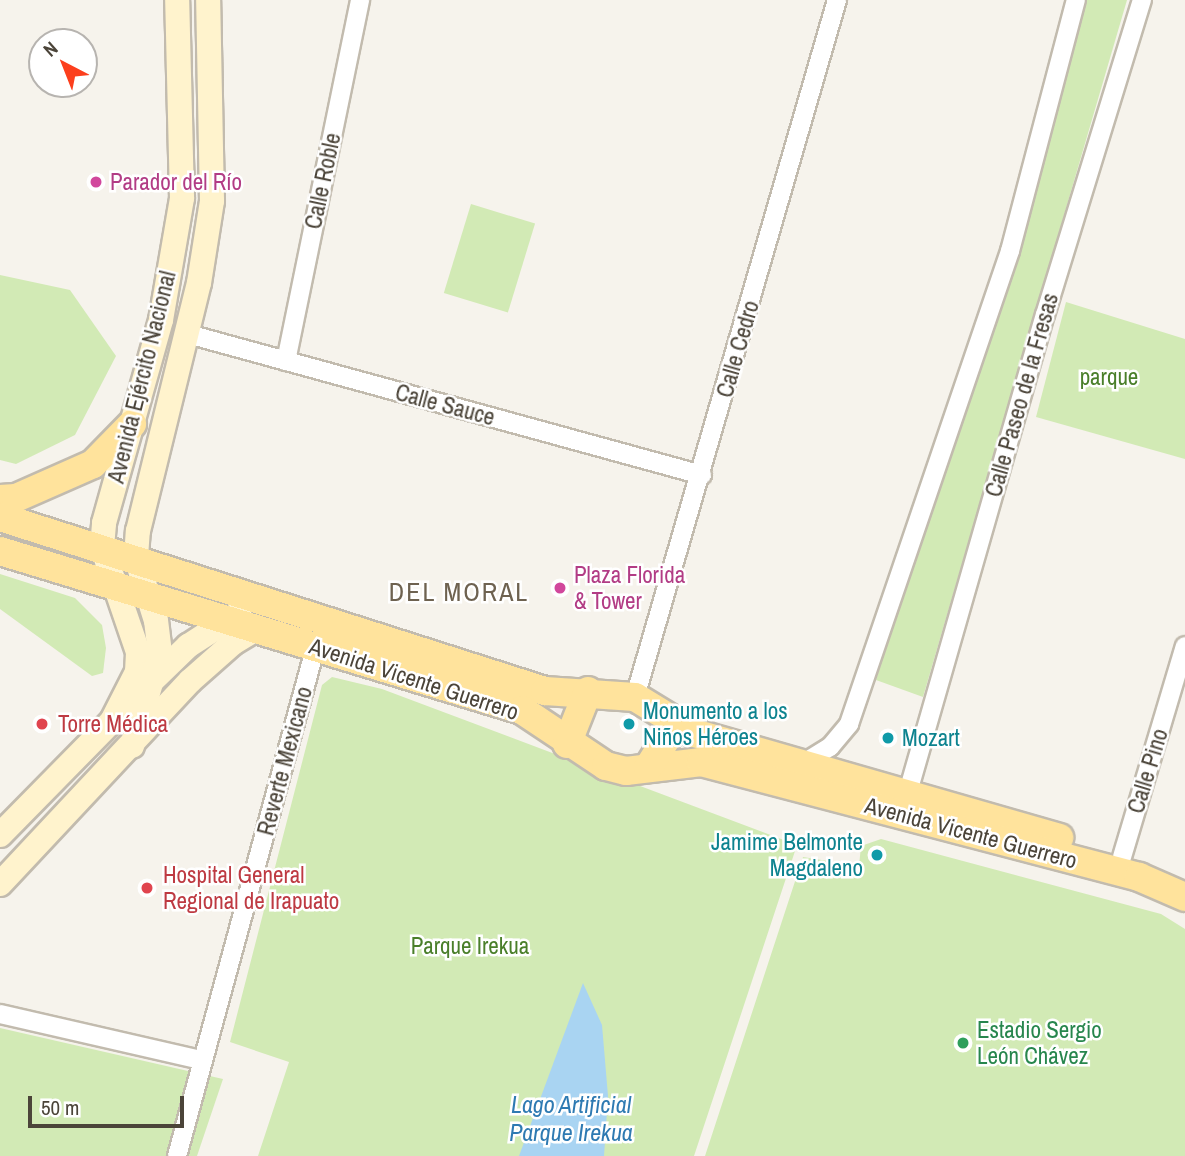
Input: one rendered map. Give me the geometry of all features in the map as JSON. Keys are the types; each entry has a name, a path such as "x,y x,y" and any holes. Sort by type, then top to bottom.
{"main road":[{"name":"Avenida Ejército Nacional","path":"112,721 136,672 138,652 133,630 111,584 102,547 104,523 161,320 182,198 177,0"},
{"name":"Avenida Ejército Nacional","path":"136,557 138,531 188,334 212,201 208,0"},
{"path":"0,499 16,498 93,464 132,424"},
{"name":"Avenida Vicente Guerrero","path":"0,517 136,557 545,691 589,691 635,697 694,733 908,792 1130,867 1185,897"},
{"name":"Avenida Vicente Guerrero","path":"0,551 522,710 567,744 606,766 626,771 701,762 1130,867 1185,878"},
{"path":"132,746 155,678 159,642 136,557"},
{"path":"0,835 155,678 224,621 265,600"},
{"path":"0,884 213,658 258,628"},
{"path":"567,744 589,691"},
{"path":"648,768 668,736 671,719"},
{"path":"1130,867 1185,909"}],"street":[{"name":"Calle Roble","path":"286,361 360,0"},
{"name":"Calle Cedro","path":"635,697 702,475 837,0"},
{"path":"804,763 830,747 849,724 1010,251 1076,0"},
{"name":"Calle Paseo de la Fresas","path":"908,792 1037,342 1142,0"},
{"name":"Calle Sauce","path":"188,334 702,475"},
{"name":"Calle Pino","path":"1130,867 1185,646"},
{"name":"Reverte Mexicano","path":"177,1156 315,649"},
{"path":"0,1014 201,1060"}],"green space":[{"path":"1085,0 1127,0 923,697 876,680"},
{"path":"471,204 535,224 508,313 444,293"},
{"path":"0,275 70,290 116,356 75,435 16,464 0,460"},
{"name":"parque","path":"1066,302 1185,339 1185,459 1036,417"},
{"path":"0,574 75,598 102,625 106,648 103,673 92,676 0,609"},
{"name":"Parque Irekua","path":"332,677 382,689 797,845 694,1156 258,1156 289,1062 230,1042 322,685"},
{"name":"Estadio Sergio León Chávez","path":"881,839 1161,914 1185,929 1185,1156 705,1156 803,857 859,866 861,846"},
{"path":"0,1028 223,1079 197,1156 0,1156"}],"water":[{"name":"Lago Artificial Parque Irekua","path":"583,983 602,1025 608,1096 604,1156 519,1156"}],"place":[{"name":"Parador del Río","path":"96,182"},
{"name":"Plaza Florida & Tower","path":"560,588"},
{"name":"Torre Médica","path":"42,724"},
{"name":"Monumento a los Niños Héroes","path":"629,724"},
{"name":"Mozart","path":"888,738"},
{"name":"Jamime Belmonte Magdaleno","path":"877,855"},
{"name":"Hospital General Regional de Irapuato","path":"147,888"},
{"name":"Estadio Sergio León Chávez","path":"963,1043"}],"district":[{"name":"DEL MORAL","path":"459,592"}]}
